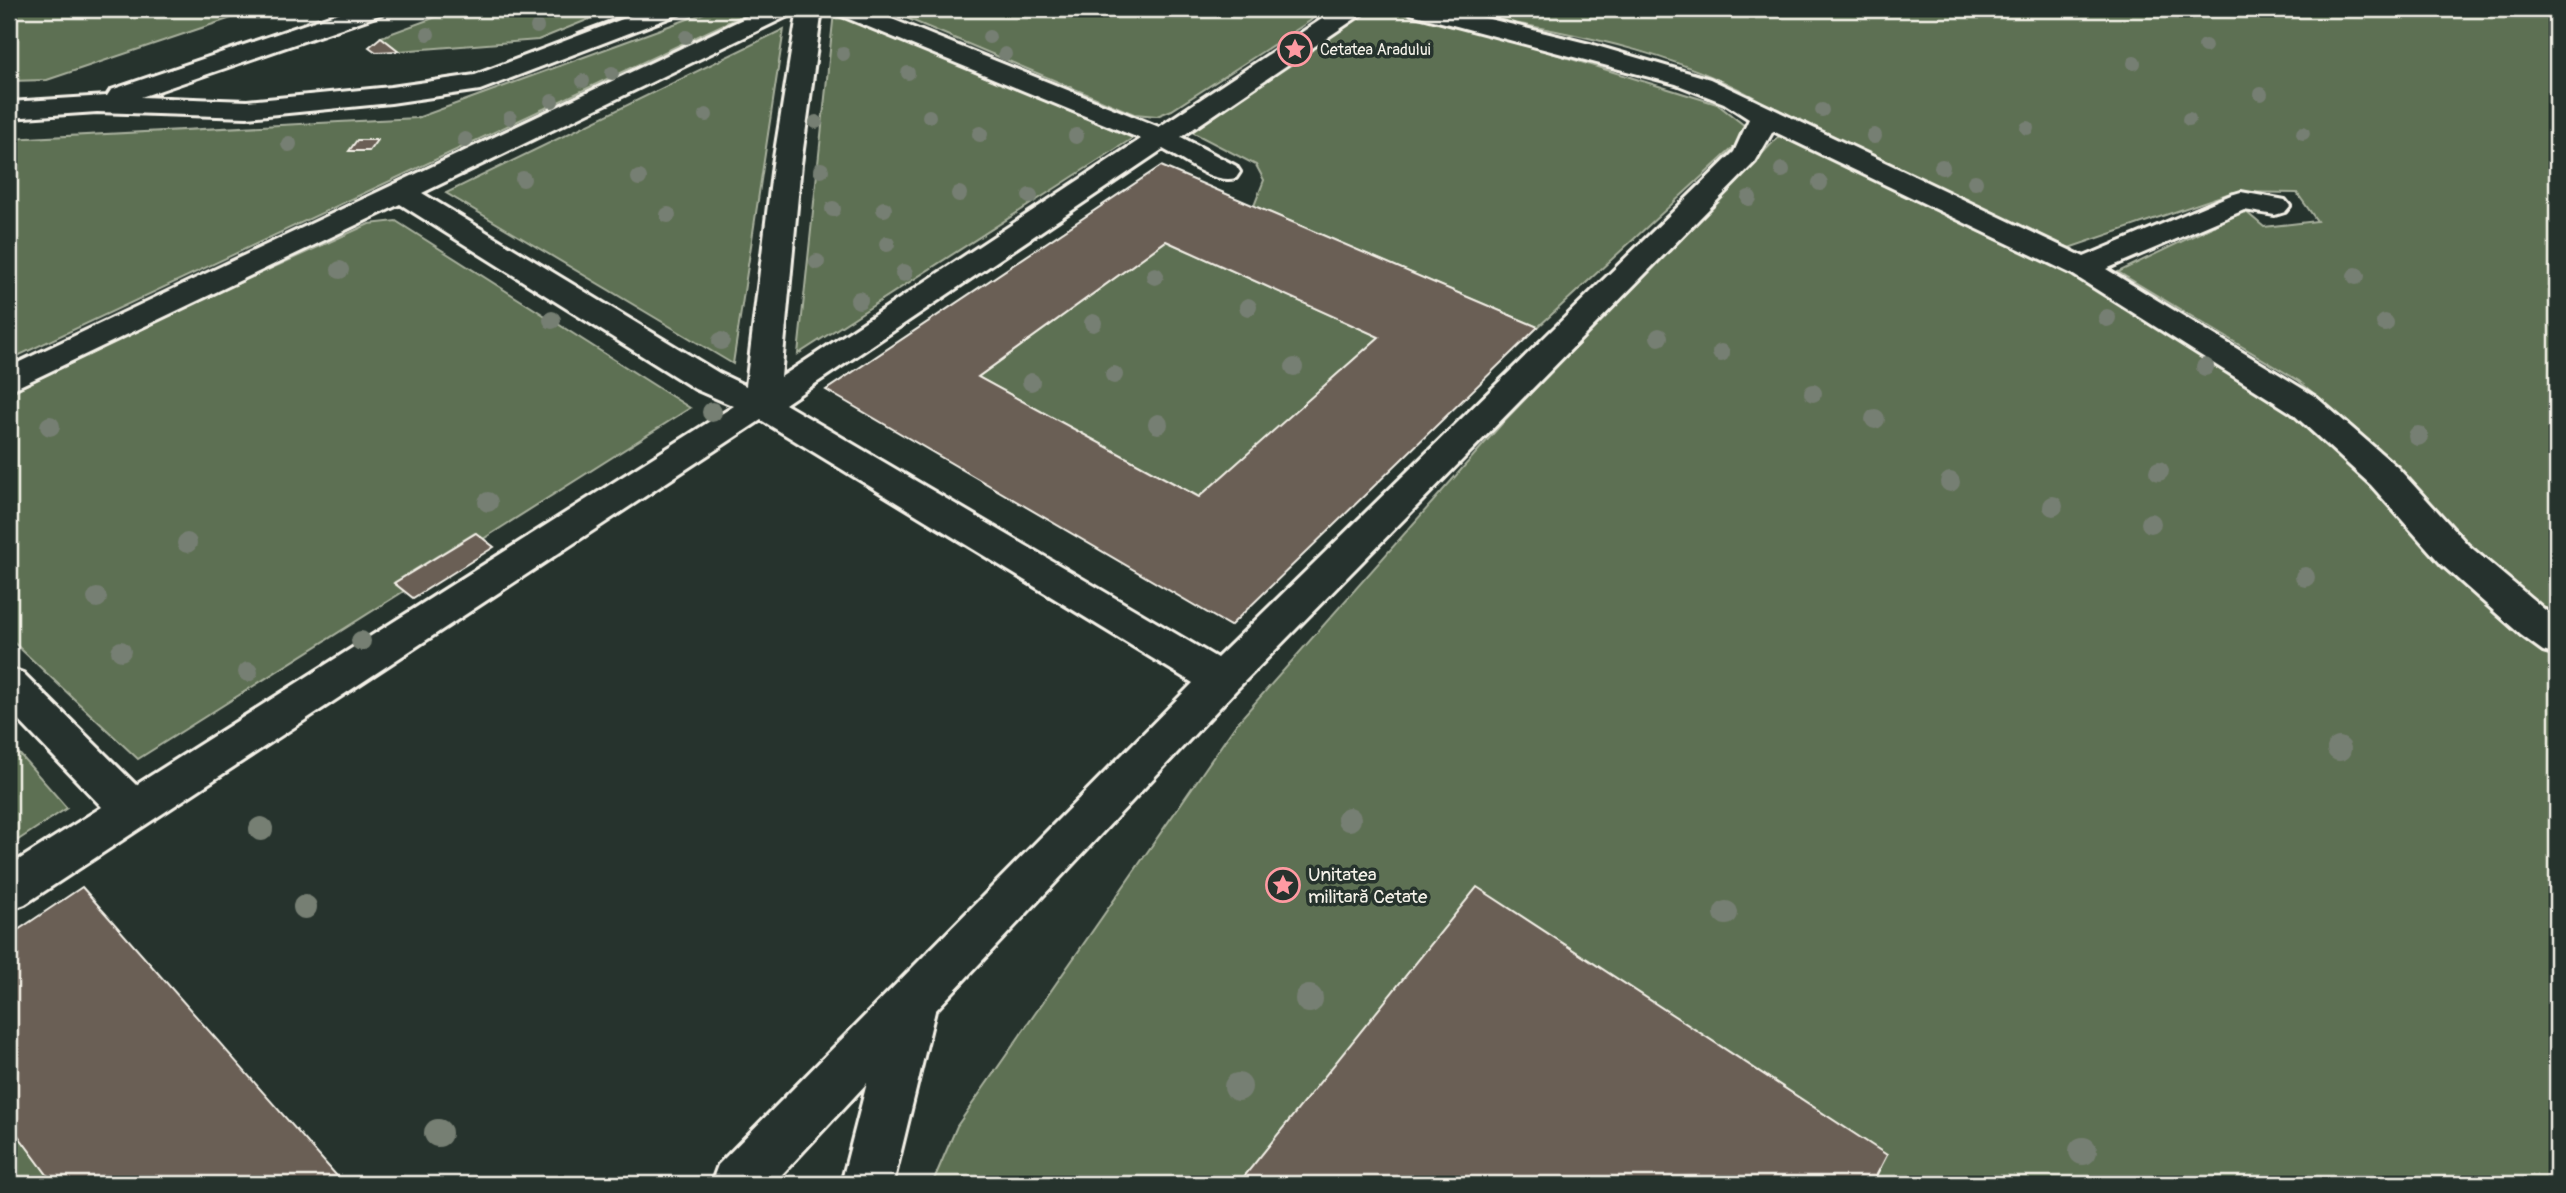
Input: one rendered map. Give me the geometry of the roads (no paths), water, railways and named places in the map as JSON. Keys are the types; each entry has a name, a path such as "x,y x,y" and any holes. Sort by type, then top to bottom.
{"lane":[{"path":"97,104 373,9"},
{"path":"9,110 97,104 247,109 391,95 480,82 670,9"},
{"path":"9,380 783,9"},
{"path":"761,405 787,164 810,9"},
{"path":"846,9 1161,137 1226,172"},
{"path":"9,890 761,405 1353,9"},
{"path":"1420,9 1598,53 1710,86 1741,100 1763,116 2083,268 2304,405 2384,476 2455,555 2535,625 2557,640"},
{"path":"737,1184 1221,681 1745,156 1759,131 1763,116"},
{"path":"402,193 707,382 761,405 1221,681"},
{"path":"2083,268 2241,201 2275,206"},
{"path":"9,684 132,810"},
{"path":"867,1184 914,999"}],"place":[{"name":"Cetatea Aradului","path":"1295,49"},
{"name":"Unitatea militară Cetate","path":"1283,885"}]}
